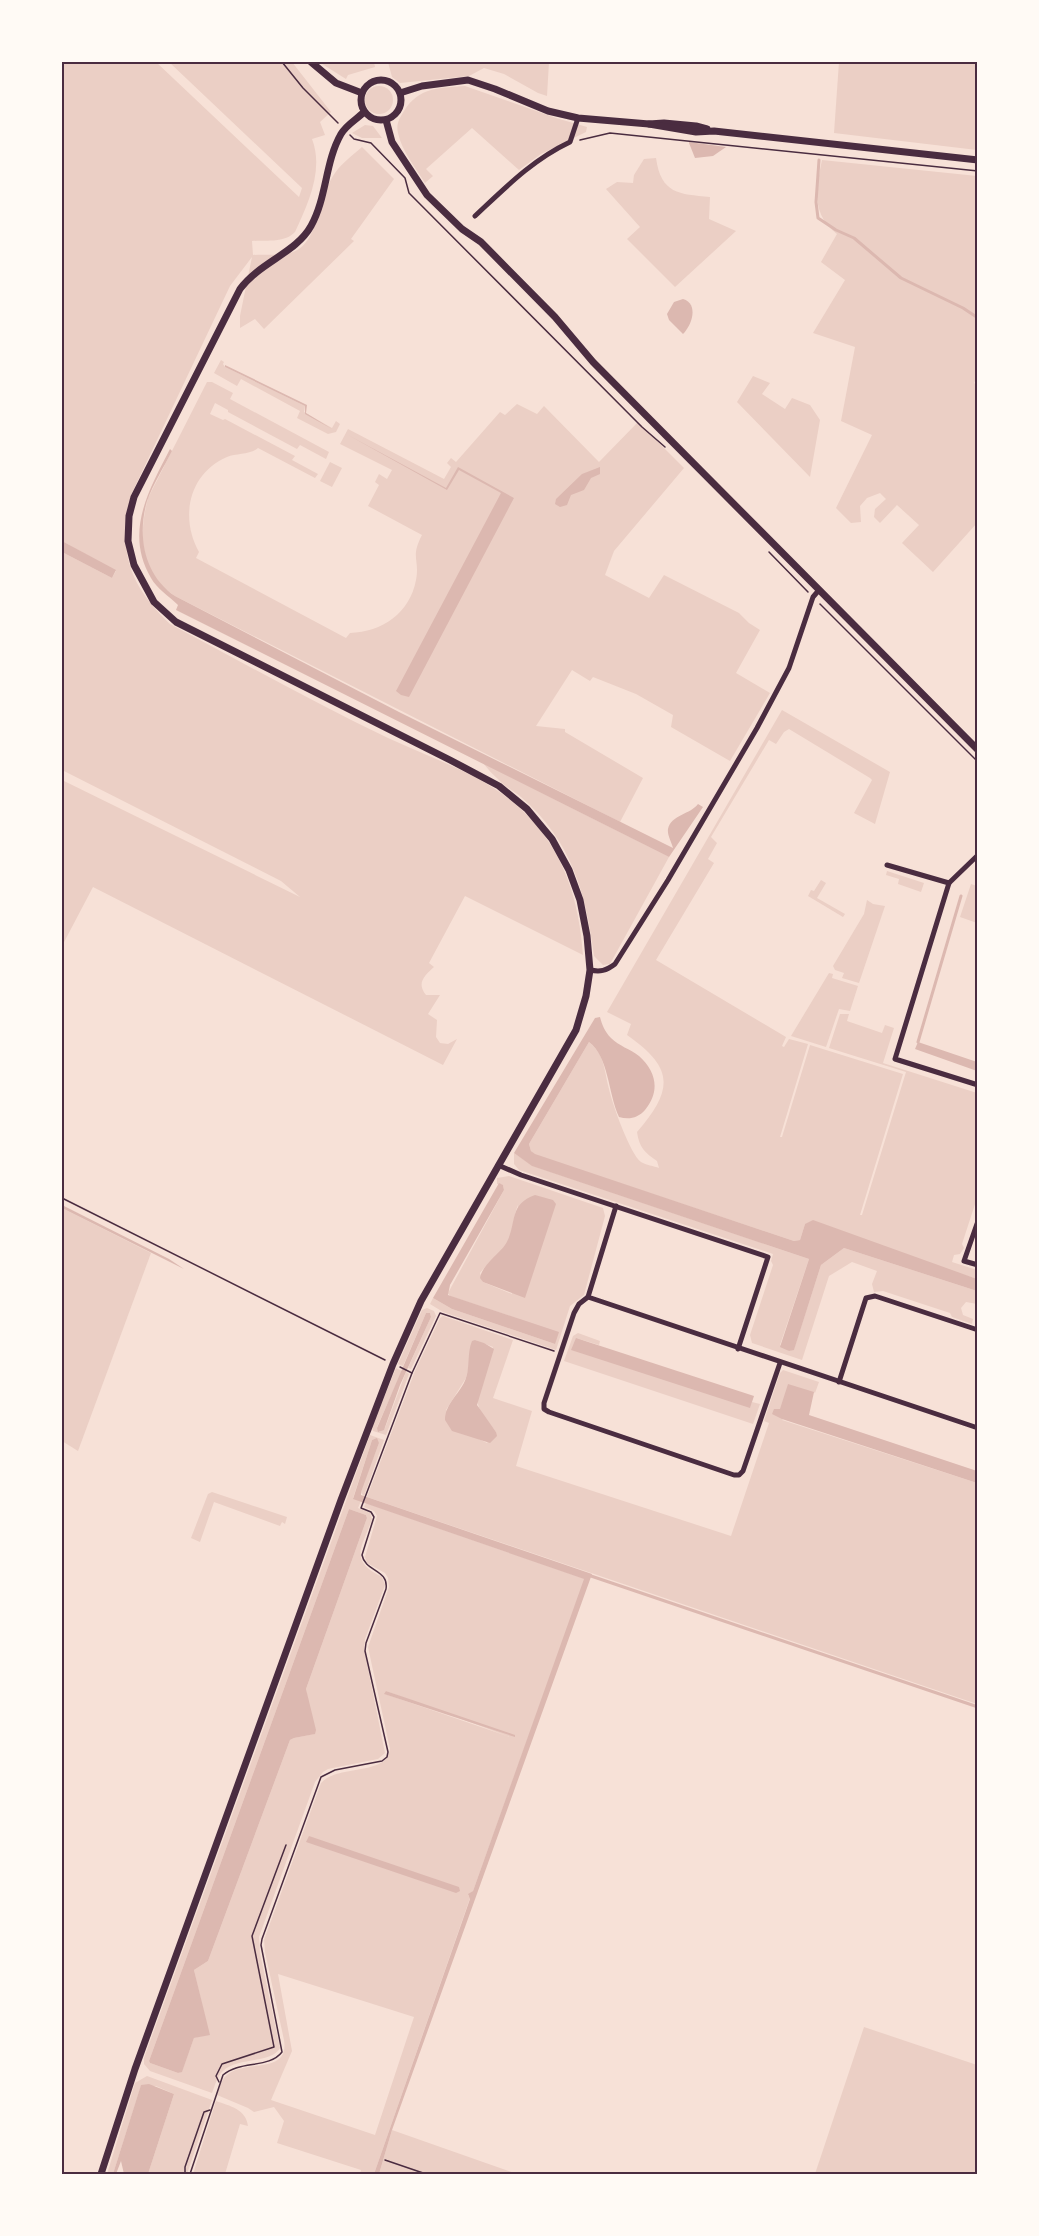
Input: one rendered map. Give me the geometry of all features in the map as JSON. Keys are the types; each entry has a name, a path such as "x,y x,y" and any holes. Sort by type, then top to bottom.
{"street":[{"path":"311,62 336,83 362,93"},
{"path":"382,79 391,82 400,93 400,107 397,113 386,120 374,119 364,112 360,100 369,83 382,79"},
{"path":"400,93 422,86 468,80 548,111 578,118 978,160"},
{"path":"101,2175 135,2069 345,1490 421,1301 497,1164 576,1030 586,996 590,970 587,936 580,900 569,870 552,839 527,809 499,786 176,622 154,602 134,565 128,541 129,516 134,497 240,289 255,272 301,240 311,227 321,201 332,157 344,129 364,112"},
{"path":"476,216 516,177 570,142 578,118"},
{"path":"386,120 392,142 427,195 462,229 481,242 555,317 593,362 978,750"},
{"path":"590,970 598,972 607,970 615,964 668,880 757,728 789,668 813,597 819,590"},
{"path":"978,855 949,884 895,1059 978,1085"},
{"path":"887,865 949,884"},
{"path":"497,1164 521,1175 768,1257 738,1349"},
{"path":"616,1206 588,1297 579,1304 544,1403 544,1409 739,1475 780,1363"},
{"path":"978,1221 964,1261 978,1265"},
{"path":"839,1382 866,1298 875,1296 978,1330"},
{"path":"588,1297 978,1428"}],"path":[{"path":"282,62 303,88 354,139 371,142 405,178 410,193 642,428 665,447"},
{"path":"570,142 610,133 978,171"},
{"path":"764,546 978,762"},
{"path":"62,1197 411,1372"},
{"path":"190,2175 223,2075 232,2068 273,2059 282,2052 261,1945 321,1777 335,1770 382,1761 387,1757 388,1752 365,1651 366,1642 387,1584 382,1574 368,1567 363,1559 362,1555 374,1517 371,1512 362,1508 362,1504 411,1372 440,1313 561,1353"},
{"path":"220,2083 216,2076 222,2064 273,2047 252,1936 286,1845"},
{"path":"185,2175 185,2167 204,2112 211,2110"},
{"path":"386,2160 426,2175"}],"shaded area":[{"path":"62,62 156,62 299,197 302,188 169,62 292,62 331,112 320,122 325,135 312,139 316,163 313,187 295,232 286,238 252,241 253,255 277,255 299,249 306,242 316,224 330,181 341,166 362,147 394,179 351,239 354,241 264,329 255,319 240,328 240,316 252,257 230,286 131,495 126,533 130,566 136,580 144,595 170,624 360,725 479,779 512,801 540,830 551,846 568,879 574,897 583,955 465,896 429,963 434,967 422,983 426,995 440,995 428,1014 437,1020 436,1037 440,1043 448,1044 457,1039 443,1065 93,887 62,946 62,780 300,897 281,881 62,770 62,552 112,578 116,571 62,541"},
{"path":"319,62 369,64 374,62 375,67 348,75 346,79"},
{"path":"388,62 549,62 547,96 504,74 484,68 469,76 400,83 392,77"},
{"path":"839,62 977,62 977,150 834,133"},
{"path":"379,86 389,90 393,100 389,110 379,114 369,110 365,100 369,90"},
{"path":"465,86 587,127 586,132 541,154 519,170 472,128 426,169 433,176 425,183 402,146 397,130 399,119 410,103 423,93 438,88"},
{"path":"365,125 373,126 382,138 362,138 352,133"},
{"path":"689,142 726,147 713,156 695,158"},
{"path":"656,158 658,170 667,185 681,193 710,197 709,219 736,231 675,287 627,239 640,227 606,189 617,182 633,183 634,175 644,159"},
{"path":"822,160 977,176 978,375 974,383 978,386 977,523 933,572 902,543 919,525 897,505 880,523 874,517 875,509 886,499 880,493 867,498 860,506 861,522 851,523 836,508 872,435 841,421 855,347 813,333 845,280 821,262 837,234 823,218 819,209 817,191"},
{"path":"683,299 691,305 692,315 683,334 669,320 667,314 674,302"},
{"path":"221,360 225,367 305,406 304,412 332,428 336,421 340,424 336,432 328,434 297,418 300,411 241,379 237,386 214,373"},
{"path":"225,365 307,405 306,413 332,429 305,414 305,406"},
{"path":"753,376 770,383 762,394 785,409 792,398 810,405 820,420 810,477 737,402"},
{"path":"207,382 212,382 233,393 230,399 329,452 326,459 300,445 297,449 215,403 210,414 225,419 295,456 292,460 318,474 315,478 258,448 251,452 227,457 214,465 204,474 191,498 190,525 199,552 196,558 346,638 350,633 373,629 383,624 401,611 408,602 416,580 416,554 422,535 368,506 379,485 375,482 379,474 387,479 392,470 340,444 348,429 444,479 451,467 447,463 451,458 456,462 500,412 505,415 517,404 537,414 544,406 599,462 638,422 684,468 614,551 605,575 649,598 664,575 739,613 760,630 736,673 770,693 730,761 671,727 673,715 636,694 593,677 590,681 572,670 536,726 565,729 565,732 643,778 620,822 175,596 163,587 148,565 143,540 145,512 148,498"},
{"path":"348,435 446,488 458,467 514,498 409,697 396,691 501,493 459,470 447,490"},
{"path":"170,449 172,451 147,501 143,541 150,566 156,577 175,596 399,712 673,848 668,831 670,824 698,804 703,807 669,857 176,610 178,605 151,578 143,561 140,544 140,528 148,496"},
{"path":"330,462 342,468 332,487 320,481"},
{"path":"600,467 600,474 591,478 584,490 571,495 567,505 560,507 555,504 556,499 582,474"},
{"path":"62,541 116,570 112,578 62,552"},
{"path":"782,710 890,772 875,824 854,813 872,780 870,778 789,729 784,732 776,744 769,740 711,837 717,843 708,859 714,863 656,960 786,1037 782,1046 784,1047 789,1039 808,1044 780,1137 782,1137 810,1045 903,1074 860,1215 862,1215 906,1072 829,1048 840,1014 849,1014 847,1021 882,1033 885,1025 894,1028 883,1063 977,1093 977,1198 962,1244 964,1248 960,1254 954,1255 952,1262 977,1270 977,1279 805,1224 800,1240 794,1241 535,1155 531,1151 529,1144 589,1042 601,1058 614,1105 632,1149 641,1162 659,1168 657,1161 641,1146 637,1132 658,1103 664,1080 661,1069 654,1058 627,1035 631,1024 607,1012"},
{"path":"483,763 669,857 610,964 603,965 594,956 581,889 564,850 552,831 521,797 501,782"},
{"path":"887,871 924,883 921,892 898,884 899,879 886,875"},
{"path":"821,880 826,883 817,898 845,914 843,917 808,896"},
{"path":"971,884 977,886 977,923 960,917"},
{"path":"867,900 873,904 885,906 859,983 842,978 844,973 835,970 833,966 864,914"},
{"path":"829,973 833,974 832,978 858,986 850,1011 839,1009 826,1047 791,1036"},
{"path":"600,1017 611,1038 639,1056 650,1069 654,1089 650,1103 636,1117 619,1117 601,1057 589,1042 529,1144 531,1151 535,1154 794,1241 800,1240 805,1224 813,1220 977,1279 977,1291 844,1248 821,1265 794,1350 789,1351 780,1347 809,1259 532,1166 514,1153 595,1018"},
{"path":"918,1042 977,1062 977,1071 915,1049"},
{"path":"514,1153 533,1166 809,1259 780,1345 789,1351 794,1349 821,1265 844,1248 977,1291 977,1304 966,1302 961,1308 963,1315 973,1319 972,1324 952,1317 950,1313 883,1291 874,1292 872,1284 877,1271 852,1262 829,1276 802,1360 752,1343 750,1335 773,1265 771,1261 773,1254 519,1170 514,1164"},
{"path":"509,1176 603,1208 605,1216 584,1295 570,1306 556,1350 443,1312 430,1304 433,1298 452,1309 555,1344 519,1319 450,1296 448,1293 504,1190 503,1185 497,1184 497,1178","holes":["518,1205 512,1294 483,1282 480,1273 506,1244 511,1235"]},
{"path":"499,1183 503,1185 504,1190 450,1285 448,1295 559,1332 555,1344 452,1309 433,1298"},
{"path":"535,1195 553,1200 556,1204 525,1298 483,1282 480,1278 487,1264 509,1238 514,1216 520,1204"},
{"path":"62,1205 169,1259 184,1269 62,1208"},
{"path":"62,1208 151,1253 78,1451 62,1441"},
{"path":"427,1308 434,1311 436,1316 411,1369 408,1368 431,1317 430,1313 426,1313 403,1366 398,1364 422,1310"},
{"path":"426,1313 430,1313 431,1317 400,1385 384,1430 378,1432 377,1428"},
{"path":"443,1316 513,1340 493,1398 532,1411 516,1466 731,1536 769,1423 764,1421 783,1370 819,1382 815,1393 782,1420 977,1483 977,1704 367,1497 415,1371","holes":["475,1340 493,1347 477,1401 480,1411 496,1432 487,1443 479,1439 446,1410 466,1378"]},
{"path":"578,1333 600,1341 599,1345 576,1338 750,1407 752,1402 760,1404 753,1424 564,1361 573,1336"},
{"path":"576,1338 754,1396 750,1408 571,1350"},
{"path":"475,1340 494,1349 477,1405 496,1432 497,1436 490,1443 452,1431 445,1420 450,1403 466,1378 470,1346"},
{"path":"396,1368 402,1371 377,1427 379,1432 385,1428 406,1372 409,1374 386,1435 373,1431 372,1427"},
{"path":"788,1384 814,1392 809,1415 977,1471 977,1483 772,1414 774,1409 780,1409"},
{"path":"370,1435 384,1440 364,1496 360,1492 379,1443 375,1439 372,1440 353,1498 361,1501 358,1508 370,1513 372,1519 360,1552 361,1559 371,1571 382,1577 385,1585 365,1639 364,1649 385,1753 378,1759 328,1769 315,1782 259,1937 260,1953 280,2048 276,2053 261,2059 229,2067 219,2076 212,2093 150,2071 144,2064 144,2058","holes":["349,1509 366,1515 367,1518 306,1689 314,1734 290,1740 208,1961 194,1970 209,2034 194,2038 182,2071 178,2073 150,2063"]},
{"path":"377,1438 379,1443 361,1495 592,1574 392,2130 379,2174 374,2174 470,1899 468,1894 473,1891 584,1579 353,1499 372,1440"},
{"path":"212,1492 287,1517 285,1524 282,1522 280,1526 214,1502 200,1542 191,1538 208,1494"},
{"path":"366,1503 585,1579 473,1891 468,1895 470,1898 374,2174 360,2174 361,2170 277,2143 284,2121 274,2107 254,2112 217,2095 224,2078 231,2072 272,2063 279,2059 284,2051 284,2040 264,1940 321,1783 339,1773 372,1767 381,1763 387,1757 390,1749 368,1647 389,1587 385,1573 367,1563 365,1557 377,1516 374,1511 364,1507","holes":["386,1691 513,1738 385,1694","278,1974 414,2017 375,2135 271,2100 292,2051"]},
{"path":"349,1509 366,1515 367,1518 306,1689 315,1734 290,1740 208,1961 194,1970 210,2035 194,2038 182,2072 178,2073 149,2061"},
{"path":"386,1691 515,1735 515,1737 384,1694"},
{"path":"309,1836 459,1887 460,1891 456,1893 306,1842"},
{"path":"864,2027 977,2065 977,2174 815,2174"},
{"path":"147,2076 212,2100 187,2174 148,2174 174,2094 156,2086 141,2086 113,2174 107,2174 135,2083"},
{"path":"149,2084 174,2094 148,2174 124,2174 121,2161 116,2174 113,2174 141,2085"},
{"path":"216,2101 241,2112 248,2126 240,2124 225,2174 193,2174"},
{"path":"392,2130 517,2174 379,2174"}],"waterway":[{"path":"819,160 816,202 818,218 854,238 901,278 963,308 978,318"},
{"path":"918,1042 961,896"},
{"path":"591,1576 978,1707"}]}
